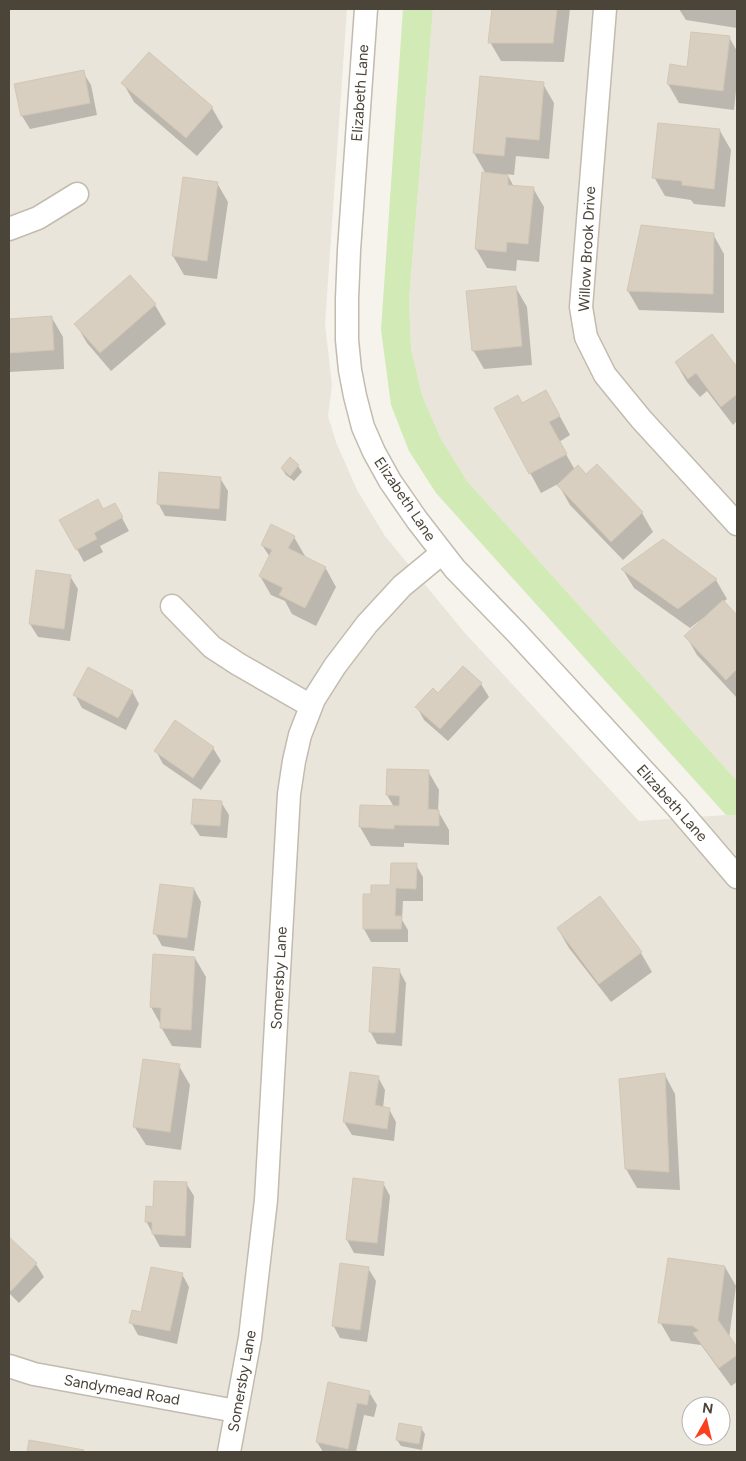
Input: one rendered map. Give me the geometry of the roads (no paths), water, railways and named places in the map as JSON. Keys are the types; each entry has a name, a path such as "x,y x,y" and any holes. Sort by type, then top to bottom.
{"street":[{"name":"Elizabeth Lane","path":"366,9 348,280 347,340 350,370 363,427 374,452 395,489 455,570 517,633 677,807 737,877"},
{"name":"Willow Brook Drive","path":"605,9 581,308 586,337 605,375 641,419 737,524"},
{"path":"9,229 38,218 77,194"},
{"name":"Somersby Lane","path":"229,1452 250,1338 266,1200 289,794 300,735 314,699 335,666 366,624 402,586 442,553"},
{"path":"172,606 212,647 311,706"},
{"name":"Sandymead Road","path":"9,1366 34,1374 236,1411"}]}
